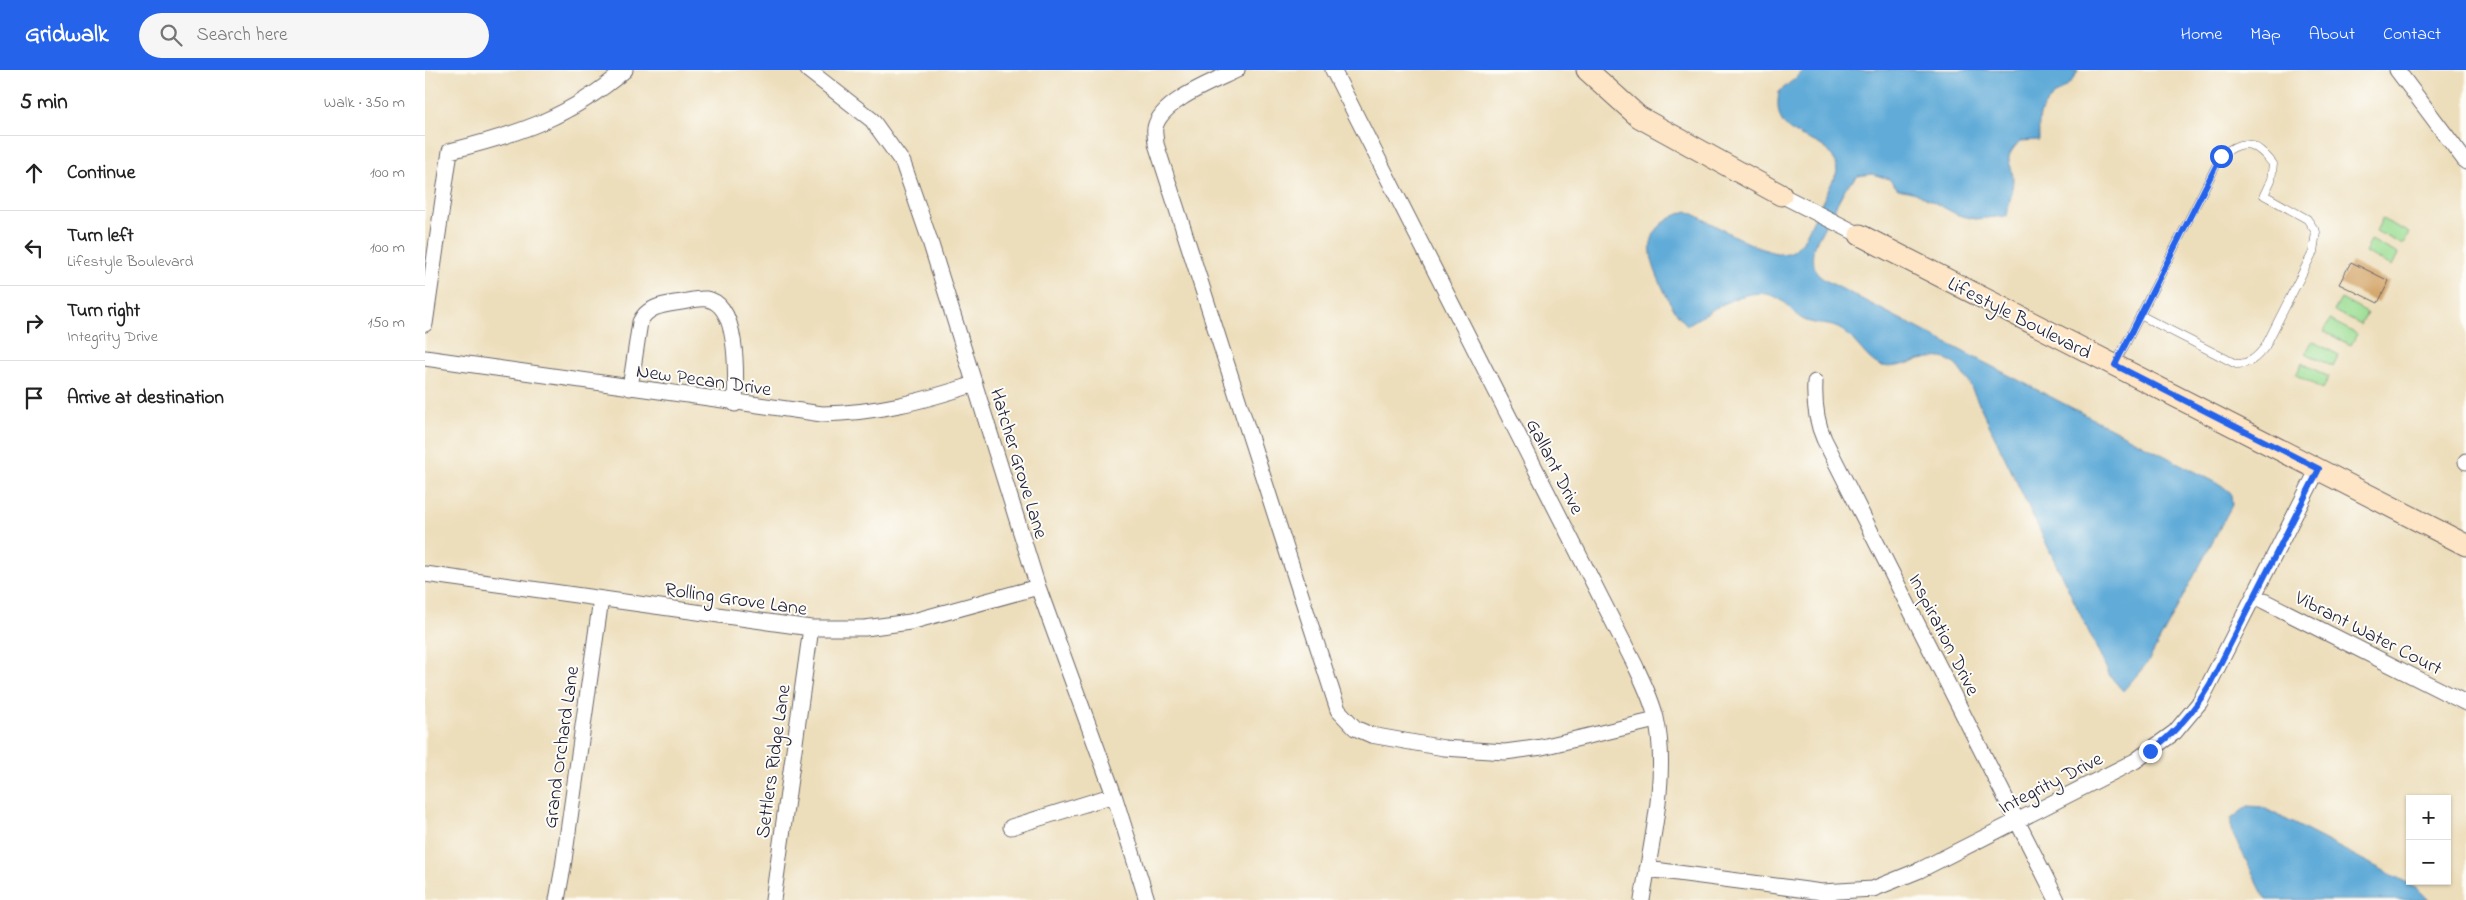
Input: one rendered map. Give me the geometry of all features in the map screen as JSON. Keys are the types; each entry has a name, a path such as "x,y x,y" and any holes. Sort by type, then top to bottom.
{"street":[{"path":"425,324 451,151 507,137 562,114 602,89 625,70"},
{"name":"Hatcher Grove Lane","path":"808,70 872,120 903,163 915,194 1038,587 1113,795 1147,900"},
{"path":"1237,70 1178,100 1163,114 1155,128 1156,144 1173,203 1338,710 1344,719 1355,728 1371,735 1444,748 1505,752 1542,746 1656,720"},
{"name":"Gallant Drive","path":"1333,70 1635,665 1656,720 1661,764 1643,900"},
{"name":"Lifestyle Boulevard","path":"1587,70 1639,118 1781,194 2466,545"},
{"path":"2397,70 2466,162"},
{"path":"631,388 640,322 643,315 656,307 706,299 721,306 731,329 736,381 735,404"},
{"name":"New Pecan Drive","path":"425,358 735,404 822,414 857,414 937,396 975,384"},
{"name":"Inspiration Drive","path":"1815,382 1815,404 1819,428 1824,439 2057,900"},
{"name":"Integrity Drive","path":"1647,869 1806,891 1859,891 1895,881 2135,761 2175,732 2200,702 2319,469"},
{"name":"Rolling Grove Lane","path":"425,574 811,628 865,628 910,622 1038,587"},
{"name":"Vibrant Water Court","path":"2254,596 2466,703"},
{"name":"Grand Orchard Lane","path":"557,900 601,599"},
{"name":"Settlers Ridge Lane","path":"773,900 811,628"},
{"path":"1011,827 1113,795"}],"lane":[{"path":"2115,365 2140,314 2221,156 2233,146 2249,145 2263,151 2273,164 2271,180 2264,196 2307,219 2316,232 2313,252 2265,347 2255,358 2246,364 2235,364 2140,314"}],"green space":[{"path":"2382,219 2409,233 2403,245 2376,231"},
{"path":"2371,240 2398,254 2392,266 2365,252"},
{"path":"2341,299 2367,313 2361,325 2334,311"},
{"path":"2330,320 2357,334 2351,345 2324,332"},
{"path":"2312,341 2339,355 2333,367 2306,353"},
{"path":"2302,363 2329,377 2323,389 2296,375"}],"water":[{"path":"1805,70 2078,70 2070,83 2043,108 2039,121 2039,140 2020,141 2010,153 2009,161 2013,180 2007,216 1975,219 1958,215 1916,193 1898,189 1889,179 1872,174 1858,176 1846,187 1814,246 1813,261 1815,268 1823,279 2221,485 2231,493 2232,505 2148,662 2123,691 2110,676 1968,381 1955,365 1942,358 1933,358 1897,366 1879,365 1870,359 1843,331 1834,326 1804,320 1784,302 1769,295 1757,293 1733,299 1687,325 1667,297 1652,261 1652,240 1655,232 1662,224 1687,211 1738,238 1766,250 1788,253 1795,250 1803,241 1837,172 1833,158 1825,148 1792,131 1783,123 1778,111 1779,92"},
{"path":"2248,806 2262,807 2406,882 2406,885 2417,888 2429,900 2266,900 2231,830 2231,819"}],"building":[{"path":"2351,262 2389,281 2378,303 2339,284"}],"route":[{"path":"2150,751 2175,732 2200,702 2319,469 2115,365 2221,156"}]}
